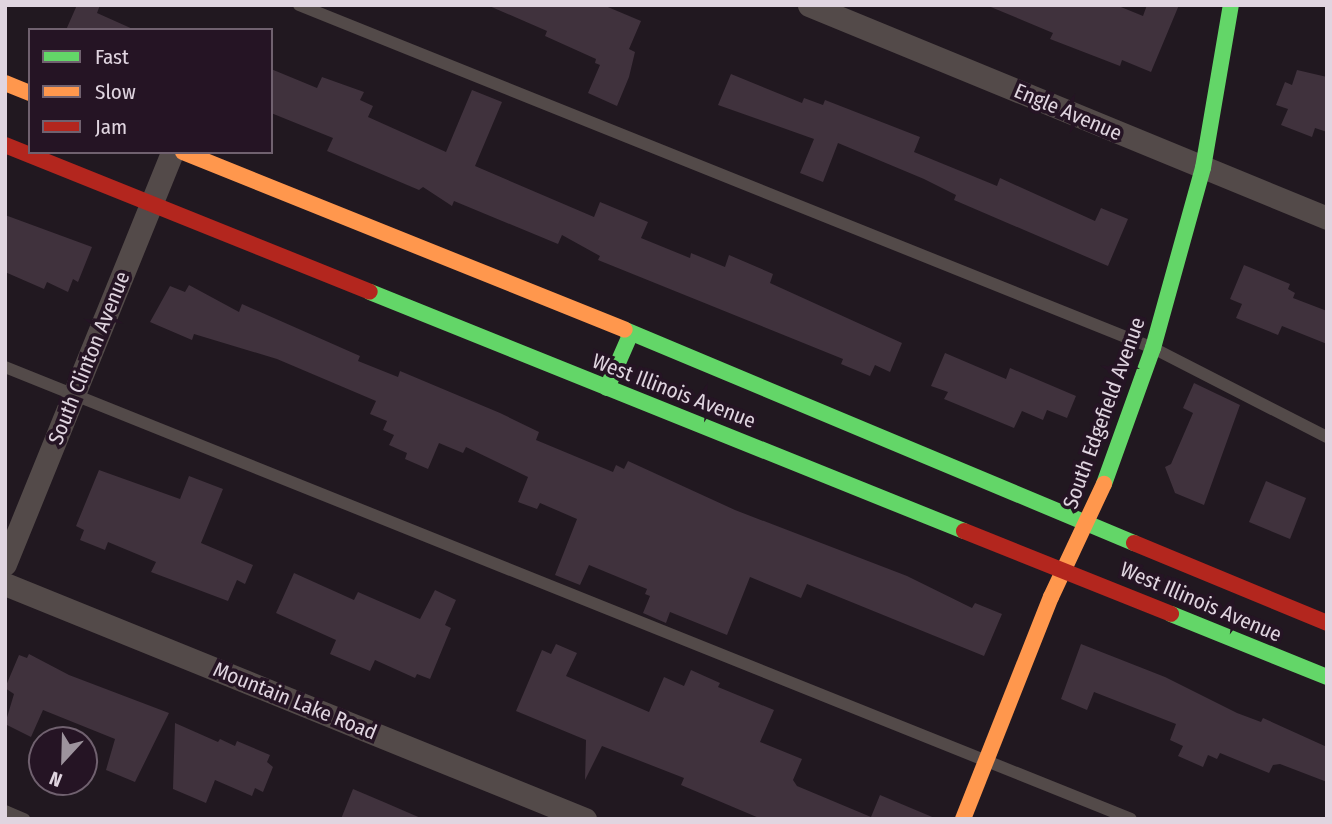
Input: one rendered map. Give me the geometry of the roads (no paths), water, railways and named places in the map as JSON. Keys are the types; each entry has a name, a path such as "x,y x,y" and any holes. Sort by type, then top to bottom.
{"main road":[{"name":"South Edgefield Avenue","path":"964,819 1065,568 1086,523 1153,348 1203,169 1231,5"},
{"path":"5,83 28,92"},
{"name":"West Illinois Avenue","path":"5,145 607,388 1065,568 1327,677"},
{"name":"West Illinois Avenue","path":"188,154 631,332 1327,623"},
{"path":"607,388 631,332"}],"street":[{"name":"Engle Avenue","path":"809,5 1327,218"},
{"name":"South Clinton Avenue","path":"5,564 171,154"},
{"name":"Mountain Lake Road","path":"5,584 585,819"}],"lane":[{"path":"299,5 1114,336 1153,348 1327,438"},
{"path":"5,367 1131,819"},
{"path":"5,811 24,819"}]}
